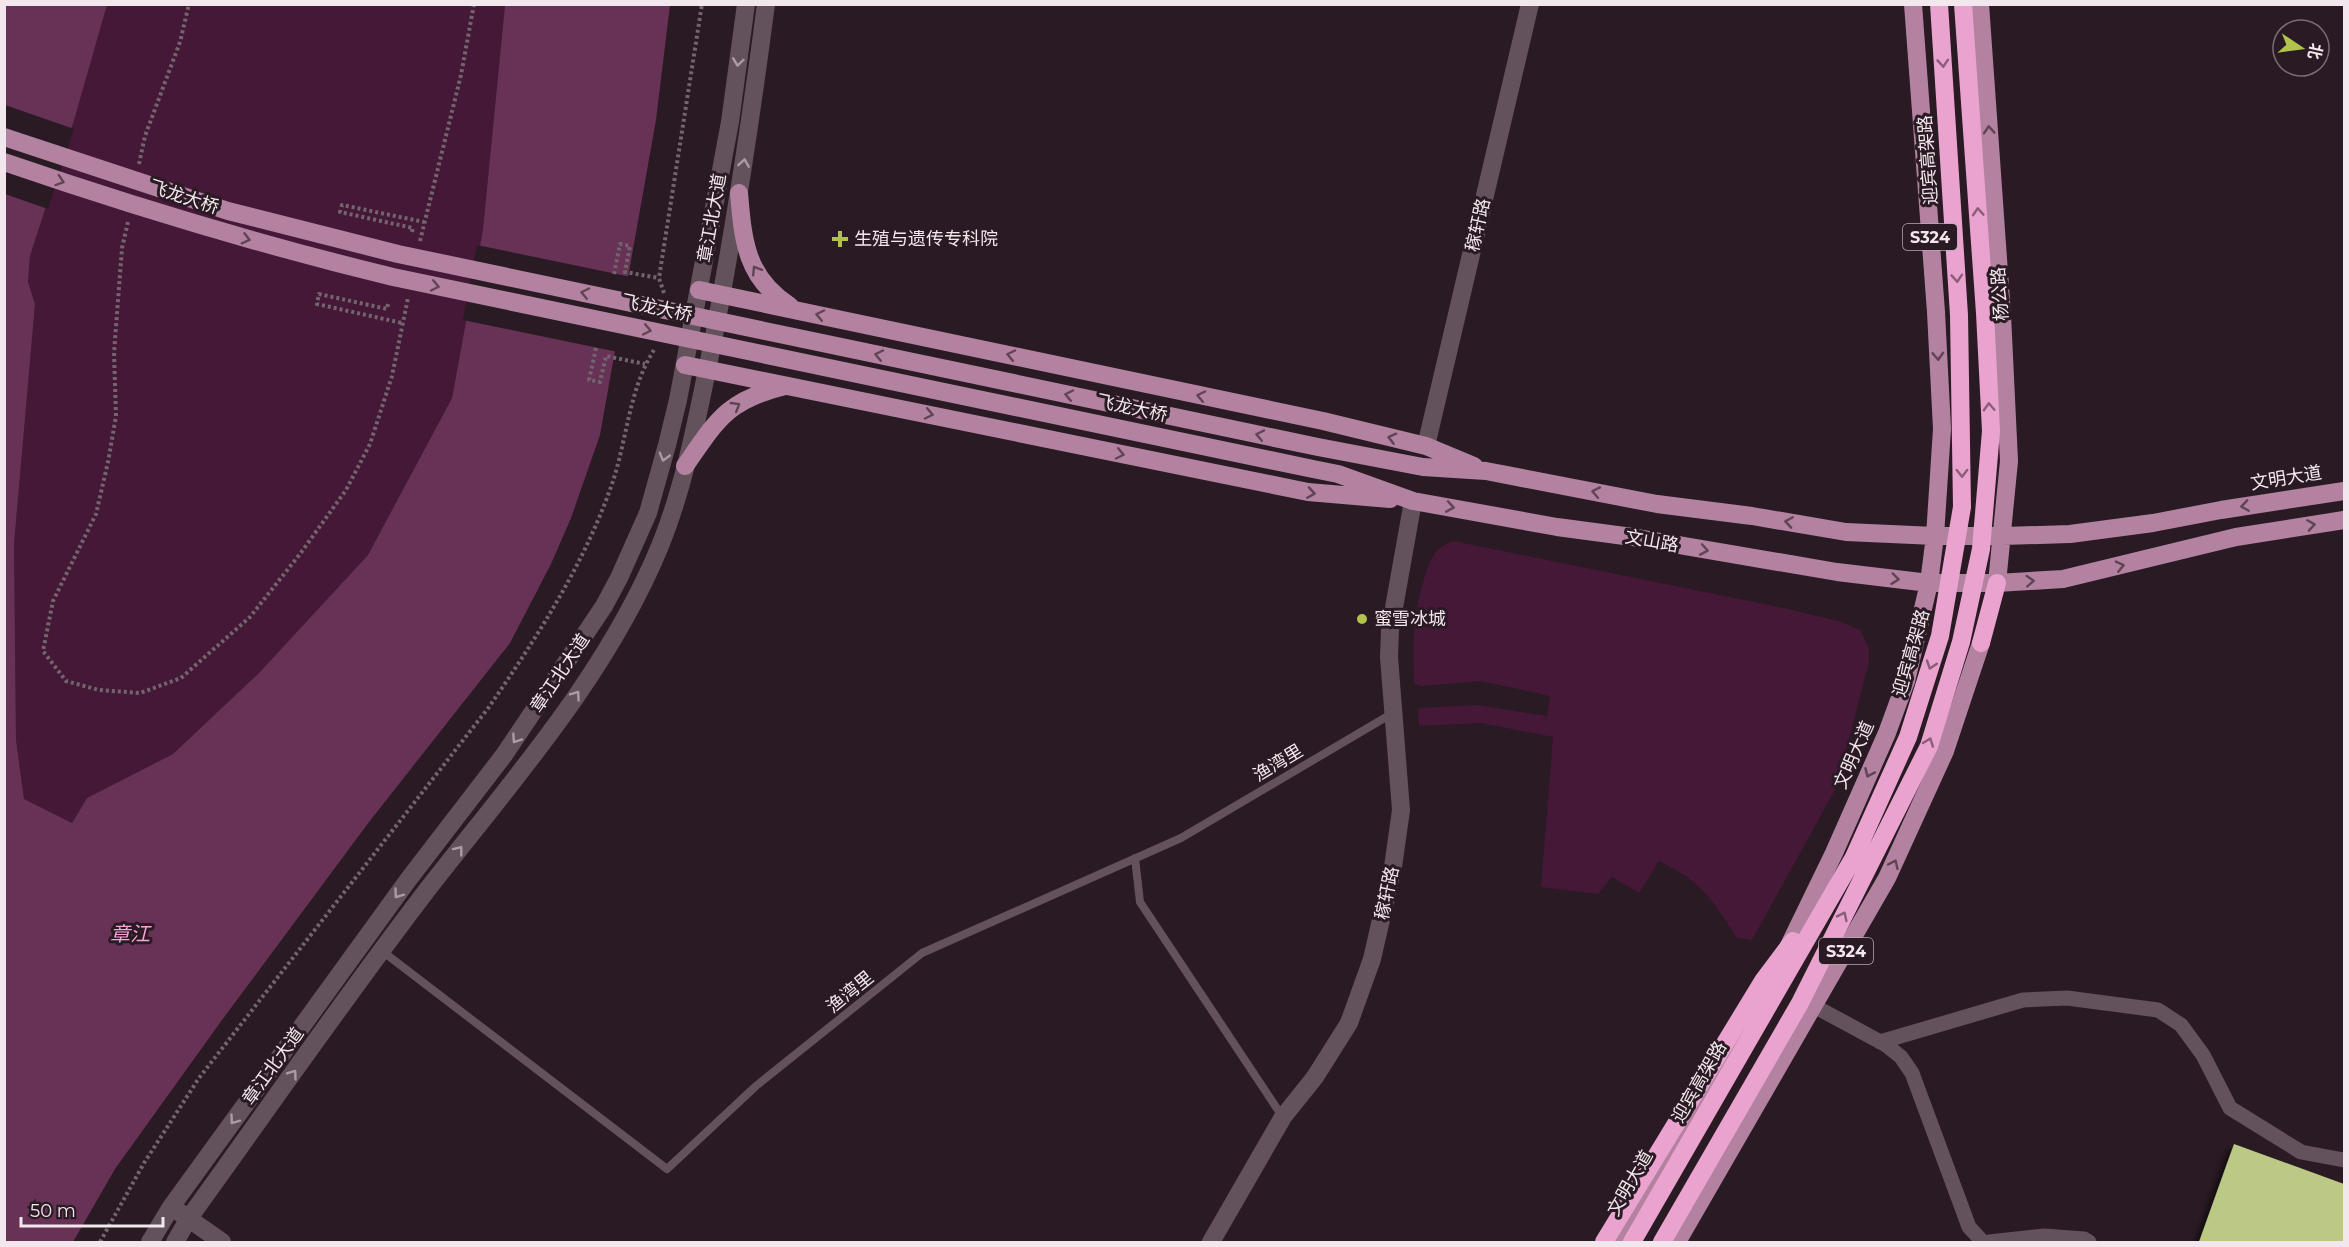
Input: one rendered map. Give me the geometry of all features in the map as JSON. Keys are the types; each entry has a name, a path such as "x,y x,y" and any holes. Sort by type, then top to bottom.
{"highway":[{"name":"迎宾高架路","path":"1632,1242 1854,857 1908,737 1940,636 1962,507 1959,315 1939,4"},
{"path":"1662,1242 1800,1003 1929,746 1961,642 1981,549 1991,431 1963,4"},
{"name":"S324","path":"1981,643 1997,583"},
{"path":"1604,1242 1763,981 1854,857"}],"main road":[{"name":"章江北大道","path":"150,1242 171,1207 408,880 504,755 604,606 619,578 648,513 667,445 685,365 730,122 746,4"},
{"name":"章江北大道","path":"175,1242 189,1218 424,894 525,767 598,664 640,591 674,508 707,369 739,194 766,4"},
{"name":"稼轩路","path":"1426,446 1530,4"},
{"name":"S324","path":"1913,4 1936,312 1942,429 1935,536"},
{"name":"杨公路","path":"1980,4 2002,315 2008,450 2003,536 1997,583"},
{"name":"飞龙大桥","path":"4,137 228,211 398,254 1318,447"},
{"name":"飞龙大桥","path":"4,162 211,230 393,277 1313,468"},
{"path":"739,194 745,244 752,266 774,296 796,310"},
{"path":"699,290 1323,421 1426,446 1486,471"},
{"path":"685,365 1308,492 1413,501"},
{"path":"685,466 718,419 729,409 766,391 789,386"},
{"name":"文山路","path":"1318,447 1423,467 1486,471 1658,504 1752,516 1846,532 1935,536"},
{"name":"文山路","path":"1313,468 1338,474 1413,501 1557,527 1632,537 1837,572 1929,583 1997,583"},
{"name":"文明大道","path":"1620,1242 1771,982 1834,853 1887,733 1906,681 1929,583 1935,536 2070,534 2153,523 2344,490"},
{"name":"稼轩路","path":"1211,1242 1283,1117 1315,1077 1349,1023 1372,959 1393,867 1401,810 1389,657 1390,630 1413,501"},
{"path":"1997,583 2063,579 2236,537 2344,520"},
{"name":"S324","path":"1677,1242 1887,878 1945,751 1981,643"},
{"path":"171,1207 222,1242"}],"street":[{"path":"1880,1042 2023,1000 2067,998 2158,1010 2181,1025 2203,1054 2230,1108 2301,1152 2344,1160"},
{"path":"1814,1006 1880,1042 1901,1058 1912,1073 1969,1227 1983,1242"},
{"path":"1989,1242 2044,1236 2084,1239 2089,1242"}],"lane":[{"name":"渔湾里","path":"382,951 667,1168 756,1086 922,953 1181,838 1394,712"},
{"path":"1135,858 1140,902 1283,1117"}],"path":[{"path":"138,170 144,136 180,42 189,4"},
{"path":"418,250 461,75 474,4"},
{"path":"666,299 658,278 702,4"},
{"path":"134,163 144,167"},
{"path":"412,232 413,228 340,212 342,205 424,222"},
{"path":"129,214 120,271 114,352 116,416 108,462 96,514 53,601 43,651 66,681 99,690 140,693 150,690 181,678 250,617 300,554 346,490 370,444 392,375 410,291"},
{"path":"412,242 423,244"},
{"path":"614,274 620,244 630,246 626,272 658,278"},
{"path":"653,291 676,296"},
{"path":"388,304 387,309 319,294 317,304 402,323"},
{"path":"99,1242 144,1163 199,1078 482,716 529,648 561,596 597,522 618,463 637,386 645,364 657,345"},
{"path":"596,348 589,380 600,382 606,356 645,364"}],"shaded area":[{"path":"107,5 505,5 483,229 452,398 368,555 259,673 173,754 87,798 72,823 24,799 16,740 14,544 35,304 28,282 30,256 75,117"},
{"path":"1453,541 1784,608 1842,622 1860,630 1869,648 1869,662 1837,786 1752,940 1737,938 1720,912 1696,884 1659,861 1639,893 1612,877 1598,894 1541,887 1553,737 1481,723 1419,726 1418,708 1476,705 1547,716 1550,696 1481,681 1422,686 1414,684 1414,631 1420,593 1433,556 1441,547"}],"water":[{"name":"章江","path":"5,5 107,5 75,117 30,256 28,282 35,304 14,544 16,740 24,799 72,823 87,798 173,754 259,673 368,555 452,398 483,229 505,5 670,5 656,120 600,435 571,518 551,564 510,643 369,822 222,1020 115,1169 73,1242 5,1242"}],"pier":[{"path":"5,105 74,129 48,209 5,194"},
{"path":"477,245 631,277 618,352 463,320"}],"building":[{"path":"2234,1144 2344,1184 2344,1242 2199,1242"}],"place":[{"name":"生殖与遗传专科院","path":"840,239"},
{"name":"蜜雪冰城","path":"1362,619"}]}
